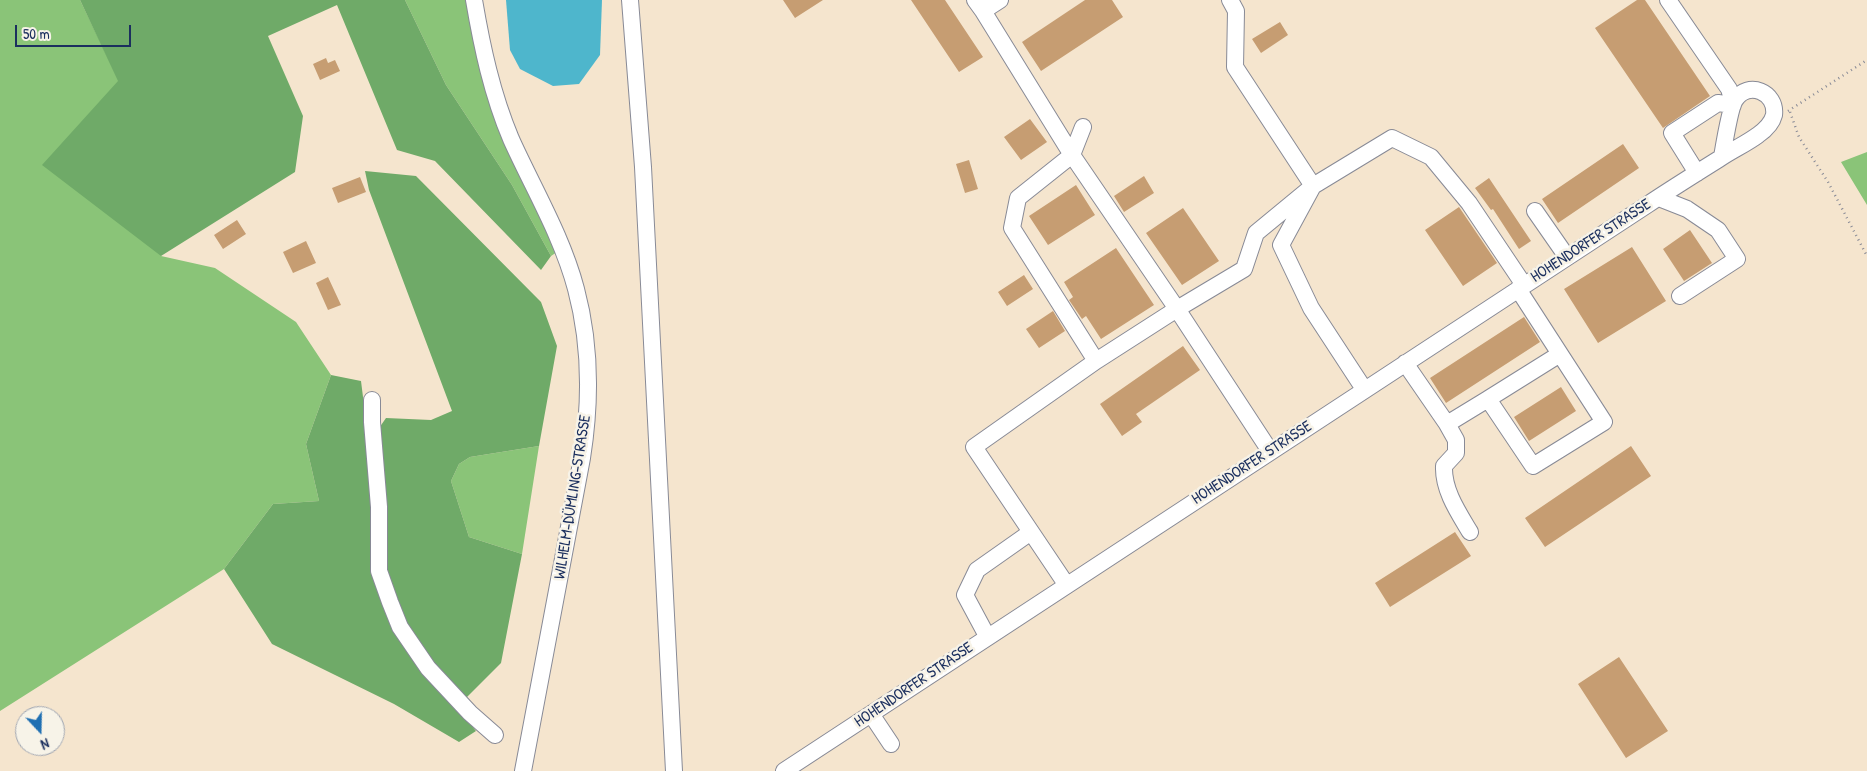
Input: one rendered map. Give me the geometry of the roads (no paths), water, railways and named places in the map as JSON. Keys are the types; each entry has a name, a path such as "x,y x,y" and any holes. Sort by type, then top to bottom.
{"street":[{"name":"WILHELM-DÜMLING-STRASSE","path":"474,0 483,49 496,97 511,138 561,246 576,287 585,330 588,359 587,423 582,458 523,771"},
{"path":"630,0 643,167 674,771"},
{"path":"1000,0 979,6 1072,155 1177,309 1270,451"},
{"path":"1230,0 1236,11 1235,67 1313,186"},
{"path":"1668,0 1729,89 1733,104 1722,157"},
{"name":"HOHENDORFER STRASSE","path":"784,771 1364,389 1760,134 1782,112 1765,92 1752,89 1740,94 1733,104"},
{"path":"1697,173 1672,133 1718,104 1733,104"},
{"path":"1083,127 1072,155 1018,198 1012,228 1096,360"},
{"path":"1066,584 974,447 1096,360 1244,269 1256,233 1313,186 1392,138 1431,157 1469,203 1560,354 1604,422 1533,466 1488,399"},
{"path":"1313,186 1281,245 1311,308 1364,389"},
{"path":"1658,198 1687,209 1718,230 1737,259 1680,296"},
{"path":"1535,211 1567,257"},
{"path":"1447,424 1560,354"},
{"path":"1405,363 1456,440 1456,453 1444,466 1444,475 1453,504 1470,532"},
{"path":"372,400 379,507 379,571 390,602 400,627 428,668 470,713 495,735"},
{"path":"987,636 965,595 977,570 1031,532"},
{"path":"871,714 891,744"}],"water":[{"path":"506,0 602,0 600,55 579,84 553,86 520,69 510,50"}]}
